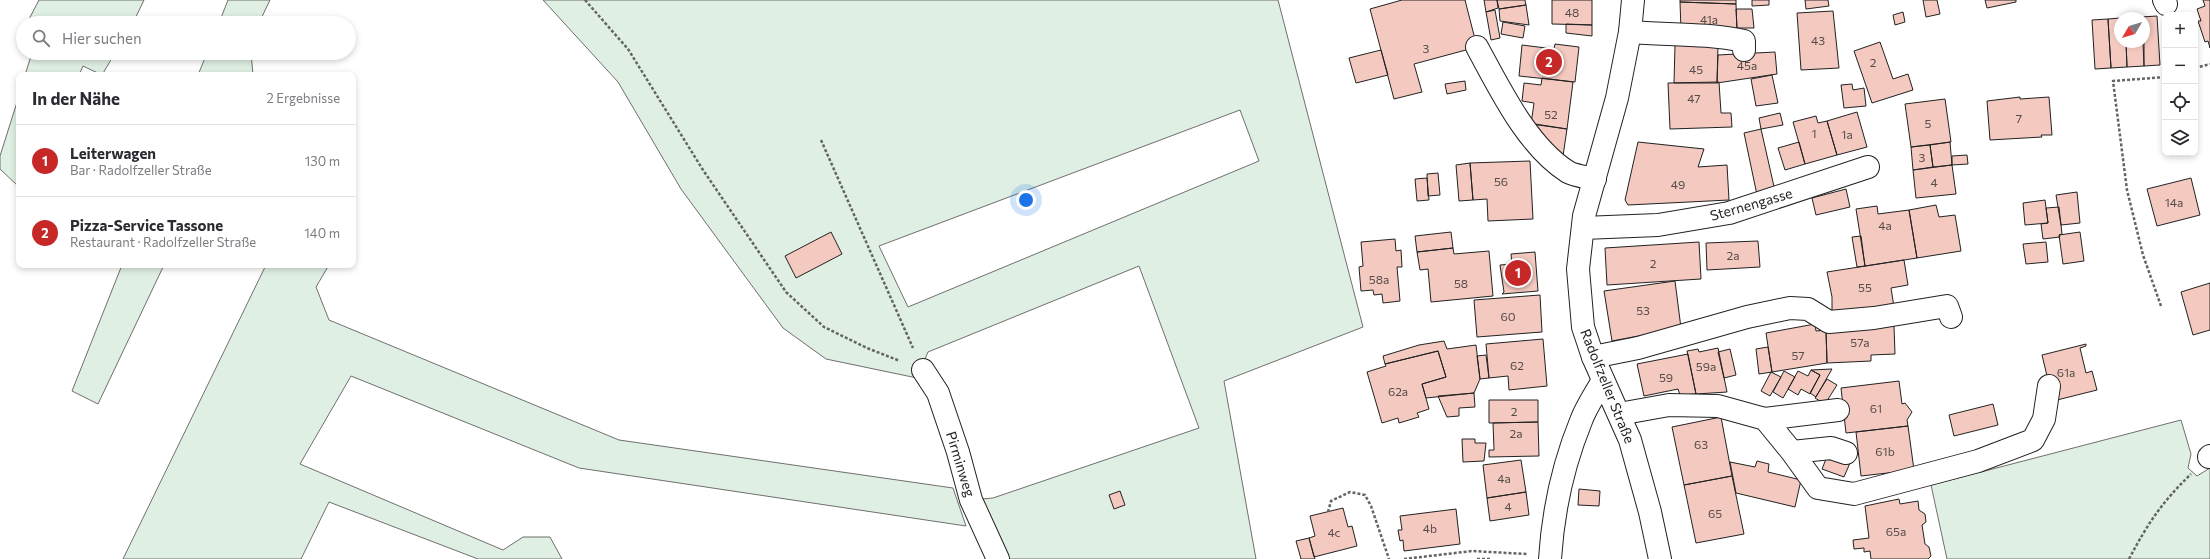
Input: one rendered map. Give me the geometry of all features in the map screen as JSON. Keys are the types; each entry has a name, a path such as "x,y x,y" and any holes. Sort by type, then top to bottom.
{"main road":[{"name":"Radolfzeller Straße","path":"1633,0 1630,32 1617,98 1584,216 1578,269 1583,327 1593,357 1620,414 1630,440 1650,512 1660,559"},
{"path":"1630,32 1665,35 1722,36 1744,41 1744,50"},
{"path":"1477,47 1501,91 1541,149 1569,173 1595,179"},
{"name":"Sternengasse","path":"1583,228 1658,225 1729,213 1868,167"},
{"path":"1593,357 1638,348 1747,317 1790,308 1808,309 1829,322 1874,318 1947,306 1951,317"},
{"name":"Pirminweg","path":"923,370 938,393 958,452 971,500 998,559"},
{"path":"1550,558 1552,532 1562,477 1581,420 1603,380"},
{"path":"1765,419 1792,452 1818,488 1854,494 1943,471 2002,453 2033,440 2044,419 2049,386"},
{"path":"1620,414 1669,405 1711,406 1765,419 1838,410"},
{"path":"1792,452 1831,448 1846,453"}],"path":[{"path":"585,0 628,49 703,170 786,292 824,327 867,348 923,370"},
{"path":"2198,67 2210,64"},
{"path":"2161,306 2143,255 2127,190 2113,81 2162,77"},
{"path":"821,140 923,370"},
{"path":"2129,559 2147,524 2172,493 2209,456"},
{"path":"1328,512 1331,501 1350,492 1365,495 1372,506 1389,559"},
{"path":"1404,559 1472,551 1550,558"},
{"path":"1477,559 1490,559"}],"green space":[{"path":"39,0 144,0 136,16 31,16"},
{"path":"228,0 270,0 262,16 222,16"},
{"path":"543,0 1278,0 1363,327 1224,381 1256,559 998,559 971,500 993,498 1199,428 1139,266 928,352 917,378 826,359 783,328 681,189 618,82","holes":["1240,110 1259,161 908,307 879,246"]},
{"path":"30,60 111,60 104,72 96,72 83,66 80,72 26,72"},
{"path":"204,60 252,60 253,72 199,72"},
{"path":"16,105 16,184 0,169 0,156"},
{"path":"121,268 163,268 98,404 72,391"},
{"path":"265,268 327,268 316,287 329,320 619,440 953,488 966,526 579,468 351,376 300,464 503,550 523,537 550,537 562,559 478,559 329,502 301,559 123,559"},
{"path":"2181,420 2191,454 2188,468 2197,476 2210,468 2210,559 1947,559 1931,485"}],"building":[{"path":"1402,0 1465,0 1477,47 1414,64 1422,92 1394,99 1370,9"},
{"path":"1484,0 1497,0 1498,8 1486,12"},
{"path":"1497,0 1525,0 1526,5 1499,9"},
{"path":"1552,0 1592,0 1592,25 1552,24"},
{"path":"1680,0 1736,0 1736,4 1680,2"},
{"path":"1752,0 1769,0 1769,5 1752,6"},
{"path":"1805,0 1828,0 1829,6 1806,9"},
{"path":"1923,0 1937,0 1940,14 1926,17"},
{"path":"1985,0 2016,0 2016,2 1987,8"},
{"path":"2203,0 2210,0 2210,48 2208,41 2205,42 2198,21 2201,21 2197,9 2205,6"},
{"path":"1680,2 1736,4 1737,31 1681,30"},
{"path":"1526,5 1529,25 1500,21 1499,9"},
{"path":"1736,9 1752,9 1754,28 1737,28"},
{"path":"1495,10 1500,38 1491,40 1486,12"},
{"path":"1833,11 1839,68 1801,70 1797,13"},
{"path":"1903,12 1905,22 1895,25 1893,15"},
{"path":"2150,16 2157,16 2160,65 2144,66 2144,48 2150,48"},
{"path":"2114,18 2114,48 2126,48 2127,67 2111,68 2108,19"},
{"path":"2108,19 2111,68 2095,69 2092,20"},
{"path":"1503,22 1525,26 1523,38 1501,34"},
{"path":"1566,24 1592,25 1592,36 1566,33"},
{"path":"1880,42 1893,79 1908,74 1913,90 1872,103 1854,51"},
{"path":"1555,44 1579,47 1575,82 1519,76 1522,45 1554,49"},
{"path":"1675,45 1718,45 1717,83 1674,83"},
{"path":"2126,48 2143,48 2144,66 2127,67"},
{"path":"1381,50 1388,75 1356,83 1349,58"},
{"path":"1775,52 1777,74 1717,83 1718,55"},
{"path":"1772,75 1778,103 1756,106 1751,79"},
{"path":"1542,78 1573,82 1567,129 1531,124 1534,103 1522,101 1524,83 1541,85"},
{"path":"1465,81 1466,90 1447,94 1445,84"},
{"path":"1719,82 1721,113 1731,113 1732,127 1670,129 1668,83"},
{"path":"1852,84 1853,90 1864,88 1866,106 1844,108 1841,85"},
{"path":"2020,97 2020,99 2049,97 2052,135 1990,140 1987,101"},
{"path":"1945,99 1951,142 1911,147 1905,104"},
{"path":"1857,112 1867,147 1837,155 1827,121"},
{"path":"1780,113 1783,125 1761,129 1759,118"},
{"path":"1816,116 1818,123 1827,121 1837,155 1805,164 1793,122"},
{"path":"1535,124 1567,129 1563,156 1535,129"},
{"path":"1761,129 1775,191 1757,195 1744,133"},
{"path":"1638,142 1704,149 1698,167 1727,165 1729,200 1628,205 1625,200"},
{"path":"1799,142 1805,164 1785,170 1778,148"},
{"path":"1950,142 1952,165 1933,167 1930,145"},
{"path":"1930,145 1933,167 1913,170 1911,147"},
{"path":"1967,155 1968,164 1952,165 1952,156"},
{"path":"1530,161 1533,219 1488,221 1487,199 1473,200 1470,163"},
{"path":"1470,163 1473,200 1459,201 1456,165"},
{"path":"1952,165 1956,194 1916,198 1913,170"},
{"path":"1438,173 1440,195 1428,196 1427,174"},
{"path":"1427,178 1429,200 1417,201 1415,179"},
{"path":"2191,178 2200,215 2157,226 2147,189"},
{"path":"1846,189 1850,207 1816,215 1812,198"},
{"path":"2077,192 2080,223 2061,225 2056,195"},
{"path":"2045,200 2048,223 2025,225 2023,203"},
{"path":"1936,205 1939,217 1955,215 1961,251 1917,258 1909,210"},
{"path":"1877,206 1878,214 1909,210 1917,258 1865,266 1856,209"},
{"path":"2059,207 2062,234 2059,235 2060,237 2043,239 2041,224 2048,223 2046,208"},
{"path":"831,232 842,254 796,278 785,256"},
{"path":"1451,232 1453,248 1417,252 1415,236"},
{"path":"2080,232 2084,261 2063,264 2059,235"},
{"path":"1861,236 1865,266 1857,267 1852,237"},
{"path":"1395,239 1396,251 1401,250 1402,267 1397,267 1400,301 1383,303 1382,294 1374,295 1373,290 1361,291 1359,267 1363,266 1361,242"},
{"path":"1758,241 1760,267 1707,270 1706,243"},
{"path":"1699,242 1701,279 1607,285 1605,248"},
{"path":"2046,242 2048,262 2026,264 2023,244"},
{"path":"1453,248 1454,254 1489,251 1493,296 1431,302 1428,269 1420,270 1417,252"},
{"path":"1535,252 1538,291 1502,294 1504,292 1500,265 1512,264 1511,254"},
{"path":"1904,260 1908,285 1891,288 1894,307 1832,316 1832,297 1827,272"},
{"path":"1675,281 1681,328 1612,341 1604,291"},
{"path":"2210,283 2210,330 2193,335 2181,292"},
{"path":"1540,295 1542,332 1477,337 1474,300"},
{"path":"1815,324 1816,331 1826,330 1827,363 1772,372 1766,333"},
{"path":"1894,326 1895,354 1871,355 1871,361 1827,363 1826,330"},
{"path":"1543,339 1547,386 1509,390 1508,376 1489,378 1486,344"},
{"path":"1444,341 1447,349 1476,345 1480,379 1474,393 1426,398 1422,384 1446,377 1438,351 1385,364 1383,356 1419,345"},
{"path":"2086,344 2086,346 2080,348 2086,373 2092,371 2097,390 2053,401 2042,355"},
{"path":"1768,347 1772,372 1759,374 1756,349"},
{"path":"1718,348 1727,392 1696,394 1687,351 1698,349 1699,352"},
{"path":"1730,349 1736,375 1724,378 1718,352"},
{"path":"1438,351 1446,377 1422,384 1429,409 1417,413 1419,417 1399,423 1398,418 1382,423 1367,372 1386,366 1385,364"},
{"path":"1688,354 1696,394 1680,395 1678,389 1644,396 1637,364"},
{"path":"1486,355 1489,378 1480,379 1477,356"},
{"path":"1832,369 1816,397 1810,393 1820,375 1811,370"},
{"path":"1811,370 1820,375 1810,394 1801,389 1798,395 1788,389 1798,371 1808,376"},
{"path":"1784,371 1795,377 1783,398 1773,392"},
{"path":"1771,372 1781,377 1770,396 1761,391"},
{"path":"1827,379 1837,385 1825,404 1815,398"},
{"path":"1899,381 1902,404 1905,403 1912,412 1907,420 1908,426 1846,433 1841,388"},
{"path":"1474,393 1475,407 1459,408 1459,416 1447,417 1438,396"},
{"path":"1489,400 1538,400 1538,422 1489,423"},
{"path":"1993,404 1998,425 1954,436 1949,415"},
{"path":"1721,417 1732,476 1684,485 1672,427"},
{"path":"1538,422 1539,456 1489,457 1489,450 1494,450 1493,423"},
{"path":"1908,426 1914,470 1861,476 1856,432"},
{"path":"1462,439 1475,439 1475,443 1486,443 1484,461 1463,462"},
{"path":"1828,454 1850,463 1844,477 1822,469"},
{"path":"1521,460 1526,492 1487,498 1483,465"},
{"path":"1757,461 1769,464 1768,472 1801,480 1795,507 1736,493 1730,462 1755,467"},
{"path":"1732,476 1744,534 1696,543 1684,485"},
{"path":"1579,489 1600,491 1599,506 1578,505"},
{"path":"1120,491 1125,505 1114,509 1109,495"},
{"path":"1526,492 1529,515 1490,521 1487,498"},
{"path":"1899,499 1900,504 1918,501 1919,510 1925,514 1926,522 1922,525 1925,544 1929,547 1931,556 1928,559 1871,559 1870,551 1864,552 1864,548 1854,549 1853,540 1869,538 1865,506"},
{"path":"1343,508 1348,527 1352,526 1357,546 1314,557 1309,538 1315,536 1310,516"},
{"path":"1456,509 1460,544 1404,551 1403,540 1400,541 1398,530 1402,530 1400,516"},
{"path":"1309,538 1315,559 1301,559 1296,541"}],"place":[{"name":"Pizza-Service Tassone","path":"1549,62"},
{"name":"Leiterwagen","path":"1518,273"}]}
